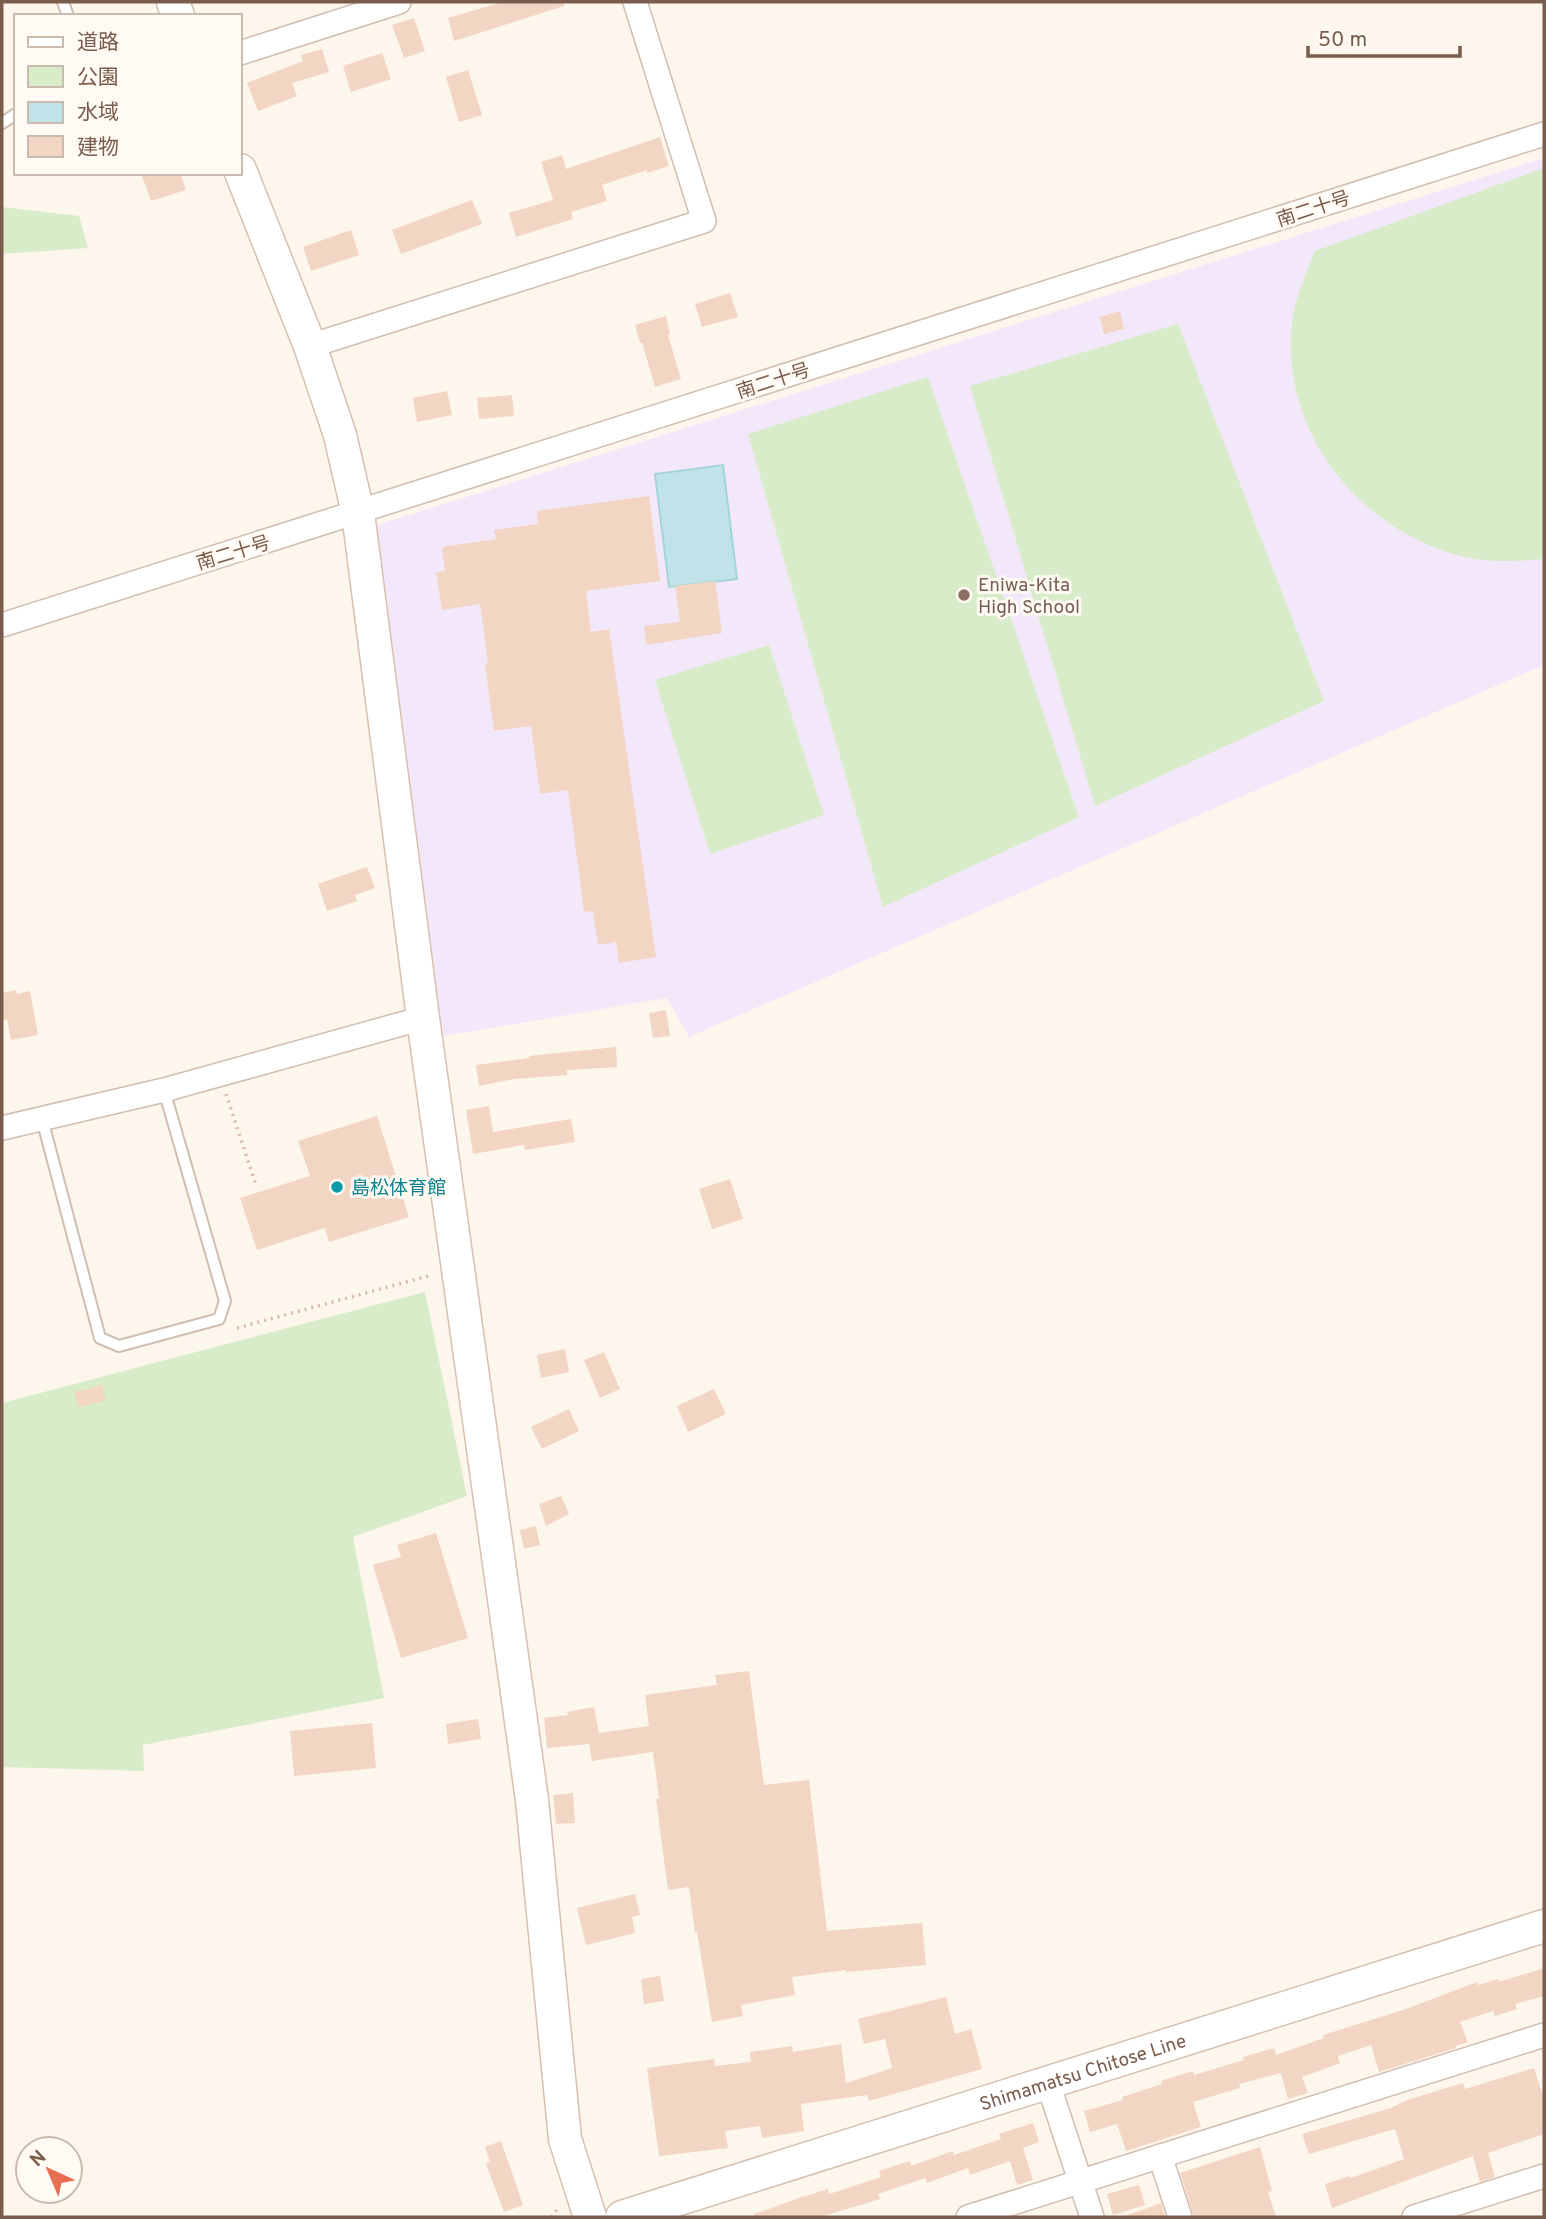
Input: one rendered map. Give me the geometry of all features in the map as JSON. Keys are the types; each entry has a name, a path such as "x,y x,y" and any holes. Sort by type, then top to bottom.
{"street":[{"path":"242,53 399,2"},
{"path":"310,346 704,221 635,2"},
{"name":"南二十号","path":"2,625 1544,134"},
{"path":"242,175 310,346 340,435 358,513 422,1018 532,1800 565,2139 590,2217"},
{"path":"2,1128 164,1090 422,1018"},
{"name":"Shimamatsu Chitose Line","path":"622,2217 1544,1926"},
{"path":"968,2217 1544,2035"},
{"path":"1048,2083 1092,2217"},
{"path":"1160,2156 1180,2217"},
{"path":"1414,2217 1544,2176"}],"lane":[{"path":"42,1119 100,1338 119,1346 219,1319 225,1301 164,1090"}],"path":[{"path":"220,1075 257,1185"},
{"path":"237,1328 458,1268"}],"shaded area":[{"name":"Eniwa-Kita High School","path":"1544,158 1544,665 689,1037 667,998 443,1036 374,526"}],"green space":[{"path":"1544,168 1544,559 1473,559 1450,553 1415,538 1382,518 1354,494 1330,465 1311,433 1298,398 1291,361 1293,313 1315,251"},
{"path":"2,207 79,216 88,248 2,254"},
{"path":"1178,324 1324,701 1095,806 970,386"},
{"path":"928,377 1079,817 883,907 748,434"},
{"path":"769,645 824,815 710,854 655,680"},
{"path":"425,1292 467,1496 353,1537 384,1698 143,1745 144,1771 2,1767 2,1403"}],"water":[{"path":"723,465 737,579 669,587 655,474"}],"building":[{"path":"503,2 564,2 564,6 454,41 448,18"},
{"path":"414,18 425,51 404,58 392,25"},
{"path":"322,49 329,72 292,83 297,96 258,111 247,83 303,61 301,55"},
{"path":"382,53 391,79 351,92 343,66"},
{"path":"468,70 482,115 459,122 446,77"},
{"path":"660,137 669,166 647,173 647,170 602,185 607,201 571,212 573,219 516,237 509,213 553,200 541,162 562,155 566,169"},
{"path":"142,175 181,175 186,190 151,201"},
{"path":"472,200 482,224 401,254 392,230"},
{"path":"351,230 359,255 311,271 303,247"},
{"path":"730,293 738,317 702,327 695,304"},
{"path":"1120,311 1124,329 1104,334 1100,317"},
{"path":"666,316 668,335 681,379 655,387 635,325"},
{"path":"447,391 452,415 417,422 413,398"},
{"path":"512,395 514,416 479,419 477,398"},
{"path":"649,496 660,581 586,591 591,632 609,629 656,957 619,963 616,942 598,945 593,911 584,912 568,790 540,794 531,726 494,731 480,604 442,610 436,572 445,571 442,547 496,539 494,530 538,524 537,511"},
{"path":"715,581 722,633 646,645 644,626 680,622 675,586"},
{"path":"367,867 375,888 355,895 357,901 327,911 318,884"},
{"path":"16,990 17,994 30,991 38,1035 11,1040 7,1019 2,1020 2,993"},
{"path":"666,1010 670,1036 653,1038 649,1013"},
{"path":"616,1047 617,1067 567,1070 567,1075 514,1079 479,1086 476,1065 529,1056"},
{"path":"489,1106 493,1132 571,1119 575,1142 525,1150 524,1145 473,1154 466,1110"},
{"name":"島松体育館","path":"377,1116 409,1217 329,1242 325,1228 257,1250 240,1198 310,1176 298,1141"},
{"path":"730,1179 743,1219 712,1229 699,1189"},
{"path":"565,1349 569,1372 541,1378 537,1355"},
{"path":"604,1352 620,1389 600,1398 584,1360"},
{"path":"102,1385 106,1400 78,1407 74,1392"},
{"path":"714,1389 726,1414 688,1432 677,1406"},
{"path":"569,1409 579,1431 542,1449 531,1427"},
{"path":"561,1496 569,1514 546,1526 539,1504"},
{"path":"536,1526 540,1545 524,1549 520,1530"},
{"path":"436,1533 468,1638 401,1658 373,1565 401,1557 397,1545"},
{"path":"749,1671 764,1785 809,1780 827,1931 922,1923 926,1965 846,1970 792,1977 795,1995 741,2005 743,2016 712,2022 689,1887 668,1890 653,1752 592,1761 589,1744 547,1748 544,1718 568,1715 567,1712 594,1707 599,1733 649,1726 645,1695 717,1685 715,1675"},
{"path":"478,1719 481,1739 448,1744 446,1724"},
{"path":"372,1723 376,1768 294,1776 290,1731"},
{"path":"573,1793 575,1823 556,1824 553,1795"},
{"path":"635,1894 640,1915 632,1917 635,1933 586,1945 577,1908"},
{"path":"1544,1968 1544,1996 1515,2004 1517,2009 1495,2016 1493,2011 1460,2022 1468,2042 1456,2048 1379,2072 1371,2045 1338,2056 1340,2063 1302,2077 1308,2093 1288,2099 1281,2073 1239,2084 1240,2088 1193,2102 1201,2127 1126,2151 1117,2124 1090,2132 1084,2111 1123,2100 1122,2097 1162,2084 1161,2081 1193,2071 1194,2075 1274,2048 1276,2055 1324,2038 1323,2035 1406,2009 1477,1982 1478,1985 1498,1979 1499,1982"},
{"path":"660,1976 664,2001 644,2004 641,1979"},
{"path":"946,1997 955,2034 971,2029 982,2069 869,2101 867,2095 801,2104 804,2131 762,2138 760,2126 725,2131 728,2148 659,2156 647,2068 714,2059 715,2066 751,2062 750,2052 792,2046 793,2052 841,2044 846,2083 892,2068 885,2039 864,2044 858,2019"},
{"path":"1534,2068 1544,2099 1544,2134 1488,2153 1495,2177 1480,2182 1473,2156 1332,2208 1325,2184 1350,2176 1351,2178 1404,2159 1395,2129 1309,2154 1302,2134 1463,2083 1465,2089"},
{"path":"1033,2123 1039,2142 1023,2148 1033,2180 1017,2185 1010,2161 970,2175 968,2168 927,2183 925,2178 878,2194 880,2199 820,2217 754,2217 754,2214 799,2198 828,2189 829,2194 881,2177 879,2171 910,2161 911,2166 953,2151 954,2155 1001,2139 999,2134"},
{"path":"501,2141 523,2205 504,2212 486,2164 490,2162 485,2147"},
{"path":"1260,2147 1272,2191 1268,2192 1276,2217 1194,2217 1180,2173"},
{"path":"1139,2185 1145,2205 1113,2215 1107,2194"},
{"path":"1161,2203 1165,2217 1128,2217 1128,2215"}],"place":[{"name":"Eniwa-Kita High School","path":"964,595"},
{"name":"島松体育館","path":"337,1187"}]}
